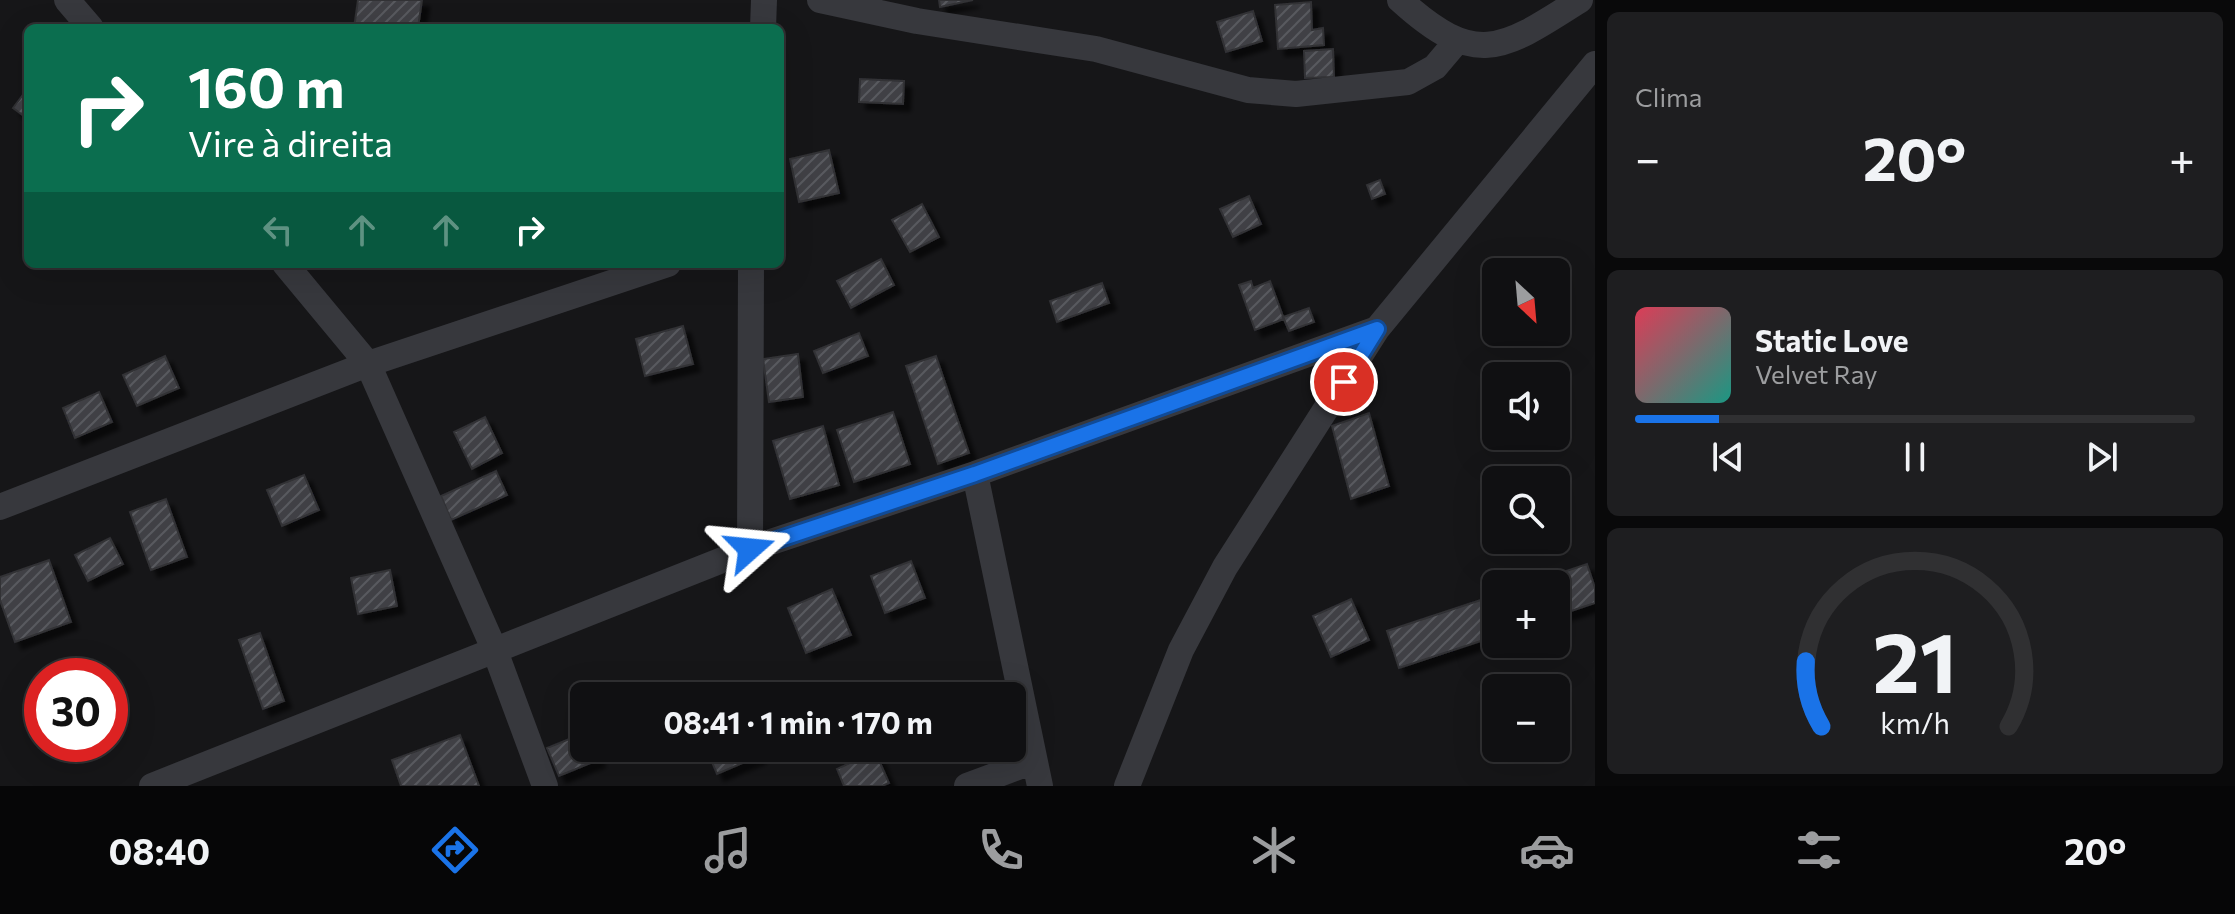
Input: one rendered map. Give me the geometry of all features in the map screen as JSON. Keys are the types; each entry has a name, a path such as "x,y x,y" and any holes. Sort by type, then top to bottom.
{"street":[{"path":"67,0 88,24"},
{"path":"763,24 764,0"},
{"path":"820,0 917,21 1096,49 1248,90 1296,94 1408,82 1435,67 1457,41"},
{"path":"1400,0 1457,41 1486,47 1531,31 1580,0"},
{"path":"1127,786 1181,650 1225,567 1377,329 1595,64"},
{"path":"288,268 368,364 495,651 545,786"},
{"path":"0,507 368,364 656,268"},
{"path":"750,549 751,268"},
{"path":"152,786 750,549 975,474 1377,329"},
{"path":"967,786 1037,774 975,474"}],"building":[{"path":"358,0 422,0 419,24 355,24"},
{"path":"939,0 973,0 940,7"},
{"path":"1311,2 1312,30 1323,28 1324,45 1278,49 1275,5"},
{"path":"1253,11 1262,41 1226,52 1217,22"},
{"path":"1333,49 1334,77 1305,78 1304,51"},
{"path":"860,79 904,81 903,104 859,102"},
{"path":"24,93 24,116 13,108"},
{"path":"829,150 839,193 799,202 790,159"},
{"path":"1380,180 1385,194 1372,199 1367,185"},
{"path":"1249,196 1261,224 1233,237 1220,209"},
{"path":"922,204 939,237 910,252 892,220"},
{"path":"881,259 894,285 851,308 837,281"},
{"path":"1251,281 1253,288 1270,281 1284,319 1255,330 1239,285"},
{"path":"1102,283 1109,303 1057,322 1050,301"},
{"path":"1309,308 1314,322 1289,331 1283,317"},
{"path":"683,326 693,364 645,376 636,339"},
{"path":"859,333 868,356 823,373 814,351"},
{"path":"798,354 803,397 769,402 763,359"},
{"path":"165,356 179,388 137,406 123,375"},
{"path":"936,356 969,453 938,464 906,366"},
{"path":"99,392 112,422 75,438 63,408"},
{"path":"893,412 910,464 854,482 837,430"},
{"path":"1369,413 1389,486 1351,499 1332,426"},
{"path":"485,417 502,453 472,469 454,432"},
{"path":"823,426 839,485 790,499 773,441"},
{"path":"496,471 507,495 451,520 441,496"},
{"path":"304,475 319,510 282,526 267,490"},
{"path":"166,499 187,557 151,570 130,512"},
{"path":"110,538 123,564 88,581 75,555"},
{"path":"49,560 71,622 15,642 0,600 0,577"},
{"path":"911,561 925,598 885,613 871,576"},
{"path":"1587,564 1595,588 1595,603 1570,611 1569,570"},
{"path":"390,570 397,606 358,614 351,578"},
{"path":"832,589 851,635 806,653 788,608"},
{"path":"1351,599 1369,640 1331,657 1313,616"},
{"path":"1482,600 1482,641 1399,668 1387,631"},
{"path":"260,633 284,701 263,709 239,640"},
{"path":"460,735 479,786 401,786 392,760"},
{"path":"570,739 570,762 593,762 559,776 547,748"},
{"path":"712,762 745,762 717,774"},
{"path":"852,762 880,762 889,783 882,786 844,786 837,769"}],"route":[{"path":"750,549 975,474 1377,329 1344,382"}]}
